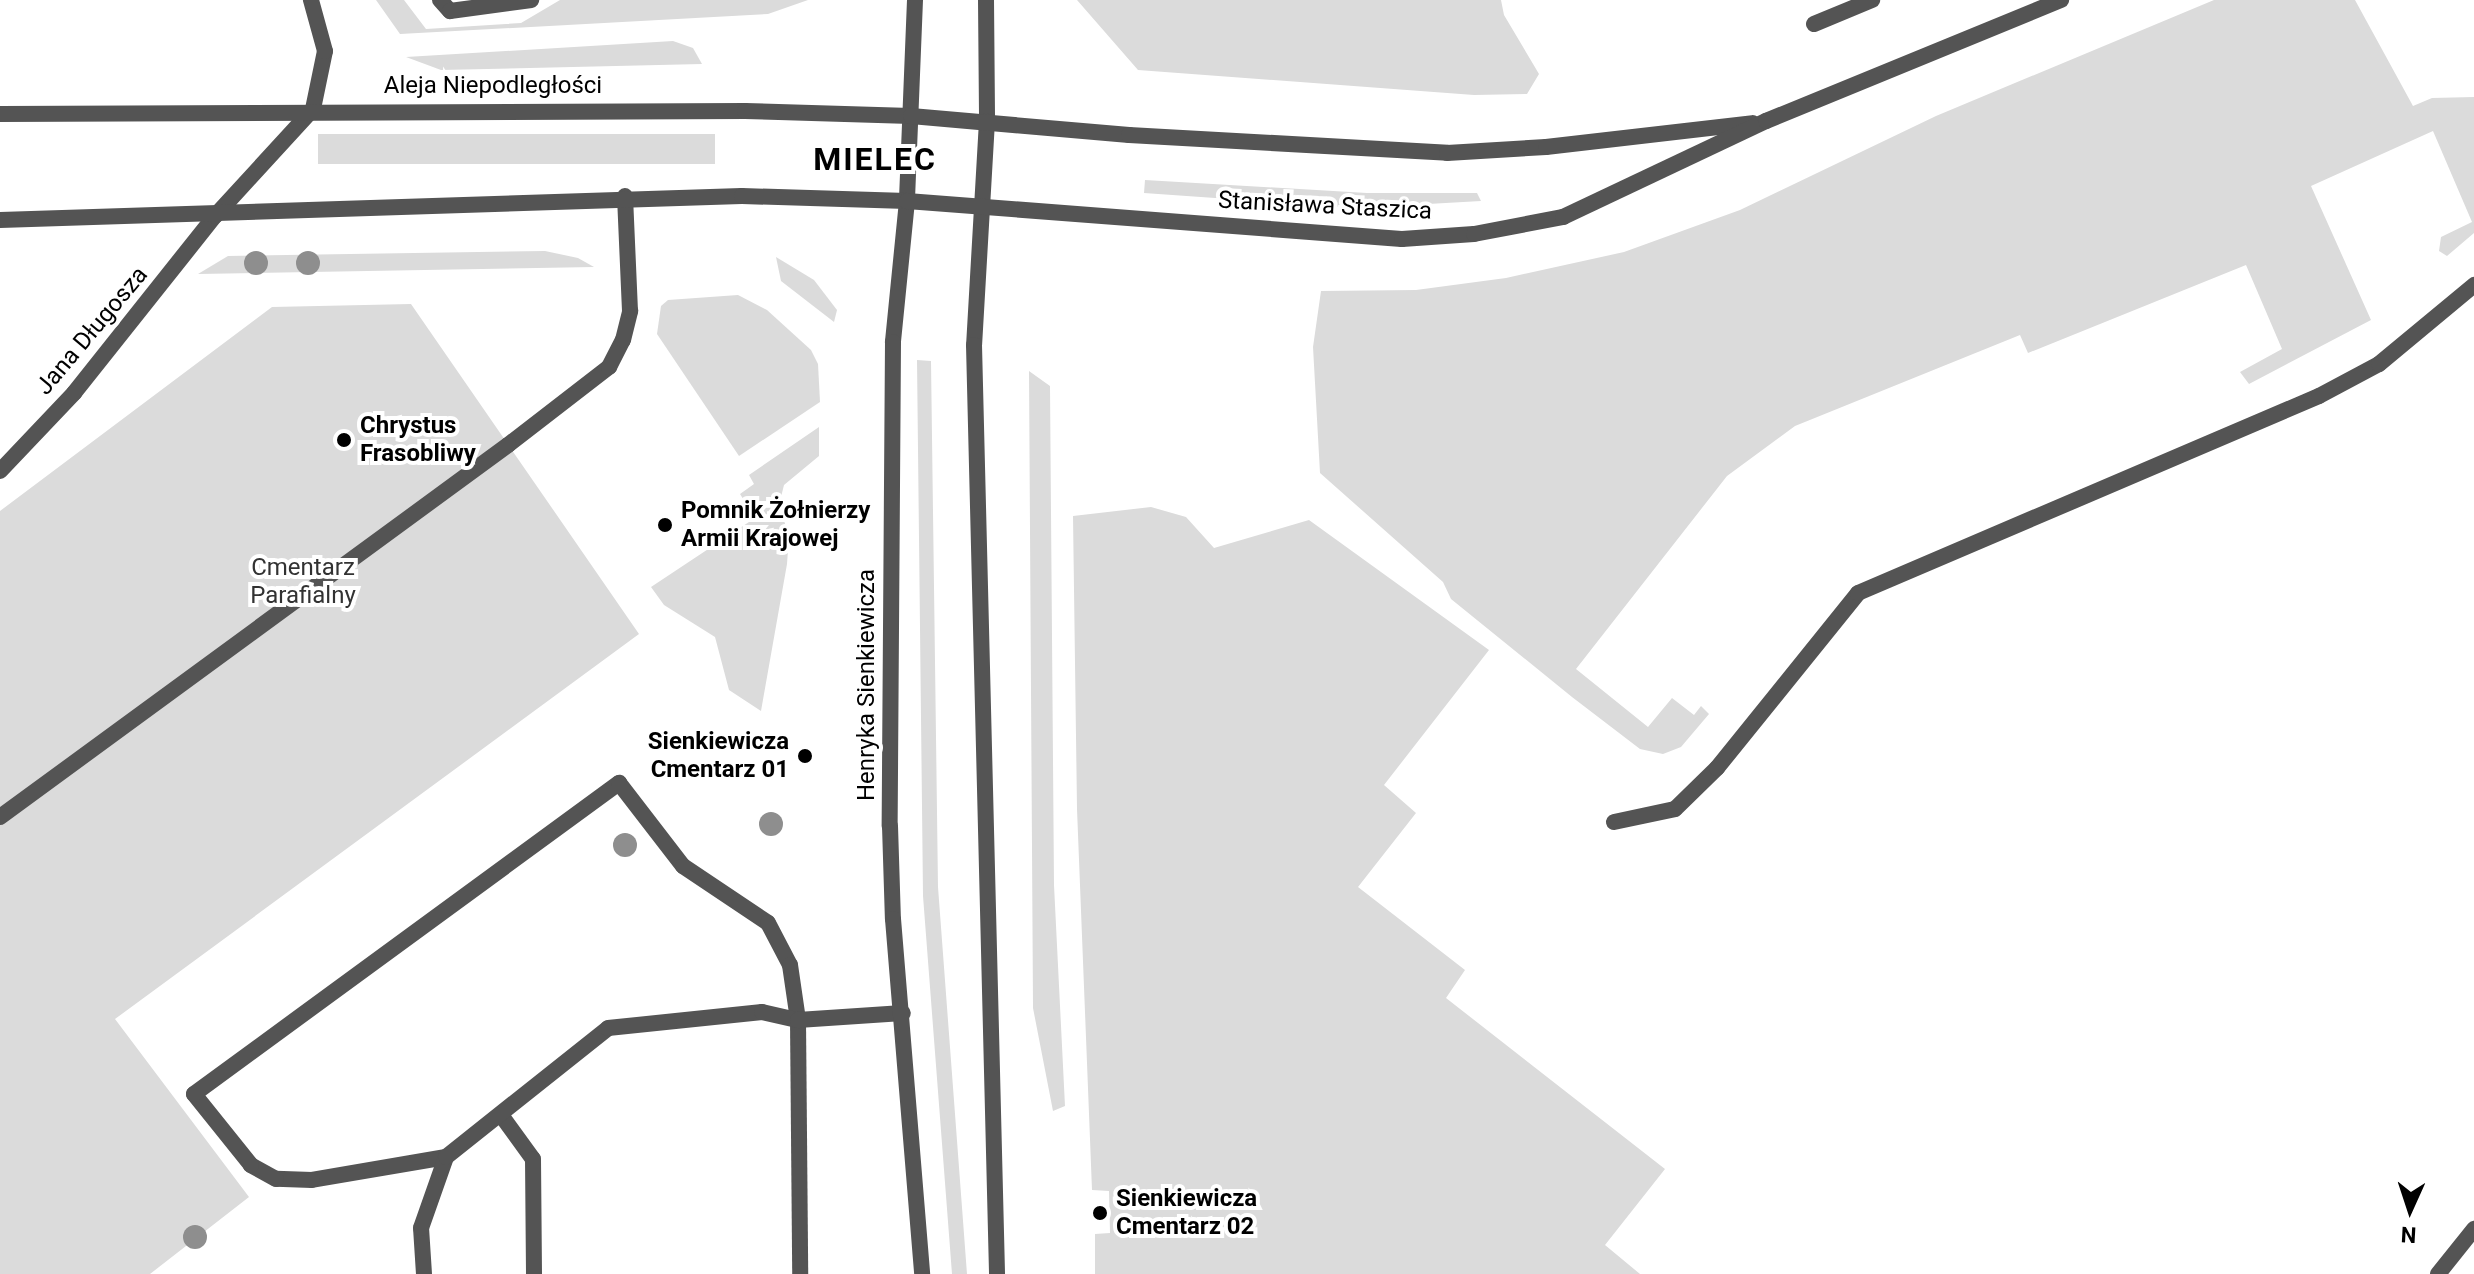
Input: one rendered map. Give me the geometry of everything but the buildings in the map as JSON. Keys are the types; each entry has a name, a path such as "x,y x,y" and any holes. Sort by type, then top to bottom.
{"street":[{"path":"311,0 325,51 313,109"},
{"path":"440,0 450,11 531,0"},
{"name":"Henryka Sienkiewicza","path":"915,0 907,201 893,342 890,810 893,919 922,1274"},
{"path":"986,0 987,121 974,345 997,1274"},
{"path":"1814,24 1872,0"},
{"name":"Stanisława Staszica","path":"907,201 1402,239 1474,234 1563,217 1766,121 2061,0"},
{"name":"Aleja Niepodległości","path":"0,114 313,109 911,116 987,121"},
{"name":"Jana Długosza","path":"0,471 74,393 215,216 313,109"},
{"name":"Stanisława Staszica","path":"987,121 1129,135 1447,153 1546,147 1766,121"},
{"path":"0,817 508,445 609,367 623,340 630,311 625,196"},
{"path":"0,220 215,216 625,196 907,201"},
{"path":"1614,822 1675,809 1717,768 1858,593 2319,396 2379,364 2474,285"},
{"path":"800,1274 798,1020 790,965 768,923 683,866 619,783 194,1094 251,1165 276,1179 312,1180 446,1157 608,1028 762,1012 798,1020 903,1013"},
{"path":"501,1115 533,1159 534,1274"},
{"path":"424,1274 421,1228 446,1157"},
{"path":"2438,1274 2474,1229"}],"green space":[{"path":"376,0 404,0 426,29 521,23 560,0 808,0 768,14 400,34"},
{"path":"1077,0 1501,0 1504,15 1539,74 1527,94 1474,95 1138,70"},
{"path":"2214,0 2355,0 2413,106 2432,98 2474,97 2474,233 2447,256 2439,251 2441,237 2472,222 2433,131 2311,186 2371,320 2249,384 2240,372 2282,349 2246,265 2028,353 2020,335 1795,426 1727,476 1576,669 1648,727 1672,698 1694,715 1701,706 1709,714 1681,747 1663,754 1640,749 1451,599 1443,582 1320,473 1313,347 1321,291 1416,290 1506,278 1624,252 1740,210 1936,116"},
{"path":"673,41 693,48 702,64 441,70 406,57"},
{"path":"318,134 715,134 715,164 318,164"},
{"path":"1145,180 1367,193 1477,193 1481,201 1357,208 1144,193"},
{"path":"545,251 578,258 594,267 198,274 228,256"},
{"path":"776,257 814,280 837,310 834,322 781,281"},
{"path":"738,295 767,310 811,350 818,364 820,402 739,456 657,334 661,306 668,300"},
{"name":"Cmentarz Parafialny","path":"411,304 639,634 115,1019 249,1197 150,1274 0,1274 0,511 272,307"},
{"path":"917,360 931,361 938,887 967,1274 952,1274 923,896"},
{"path":"1029,371 1050,386 1054,885 1065,1106 1053,1111 1033,1008"},
{"path":"819,427 819,456 784,485 779,505 789,536 787,564 761,711 729,690 715,637 664,605 651,587 755,518 740,494 754,484 749,475"},
{"path":"1151,507 1186,517 1214,548 1309,520 1489,650 1384,785 1416,813 1358,887 1465,970 1446,998 1665,1169 1605,1245 1640,1274 1095,1274 1095,1234 1110,1233 1109,1191 1092,1190 1077,809 1073,516"}],"place":[{"name":"Chrystus Frasobliwy","path":"344,440"},
{"name":"Pomnik Żołnierzy Armii Krajowej","path":"665,525"},
{"name":"Sienkiewicza Cmentarz 01","path":"805,756"},
{"name":"Sienkiewicza Cmentarz 02","path":"1100,1213"}],"district":[{"name":"MIELEC","path":"875,159"}]}
